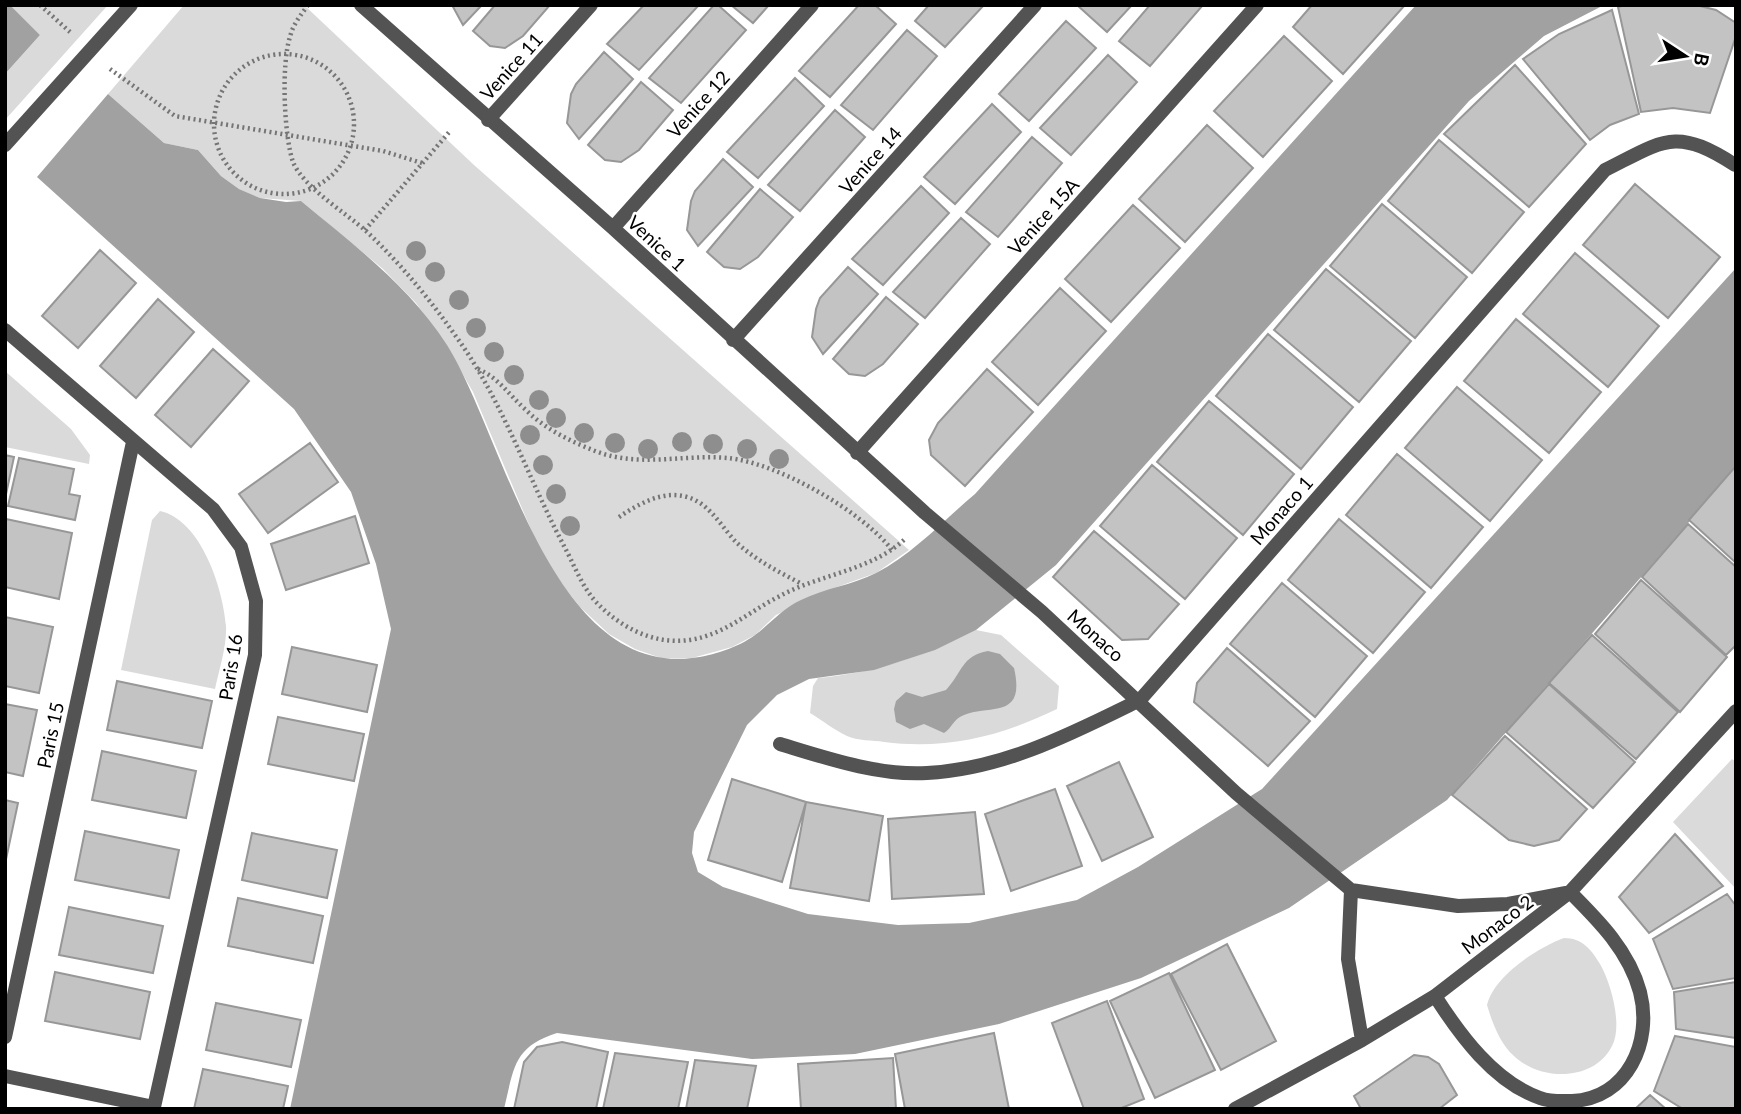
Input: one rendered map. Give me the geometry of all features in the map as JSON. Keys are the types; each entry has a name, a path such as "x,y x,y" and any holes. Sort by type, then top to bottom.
{"lane":[{"path":"5,145 131,5"},
{"name":"Venice 11","path":"488,120 591,5"},
{"name":"Venice 12","path":"613,228 812,5"},
{"name":"Venice 14","path":"733,340 1035,5"},
{"name":"Venice 15A","path":"857,453 1257,5"},
{"name":"Venice 1","path":"365,7 488,120 613,228 925,513"},
{"name":"Monaco 1","path":"780,744 866,767 926,774 1014,756 1066,736 1140,700 1605,170 1661,142 1689,140 1710,149 1735,165"},
{"name":"Paris 16","path":"5,330 213,509 241,547 256,601 255,655 154,1107"},
{"name":"Paris 15","path":"5,1037 133,442"},
{"name":"Monaco","path":"925,513 1140,700 1236,793 1347,886"},
{"name":"Monaco 2","path":"1235,1109 1362,1041 1435,996 1570,892 1736,711"},
{"path":"1362,1041 1348,959 1347,886 1458,906 1508,904 1570,892 1601,922 1620,950 1640,993 1644,1018 1640,1043 1632,1066 1614,1086 1589,1100 1542,1099 1519,1088 1498,1072 1456,1028 1435,996"},
{"path":"5,1076 154,1107"}],"path":[{"path":"40,5 71,32"},
{"path":"309,5 296,20 286,54 286,134 294,165 314,188 365,230 433,303 477,369 577,571 597,603 627,628 661,640 686,640 717,634 803,584 893,551 906,538"},
{"path":"272,54 286,54 318,61 337,76 350,96 355,120 352,145 343,164 327,181 314,188 285,196 262,192 242,181 226,164 216,144 214,123 219,97 231,77 250,62 272,54"},
{"path":"110,69 175,116 352,145 422,163"},
{"path":"365,230 451,130"},
{"path":"477,369 492,375 543,426 596,452 626,459 653,461 727,458 789,474 881,535 893,551"},
{"path":"619,517 641,502 662,495 683,497 700,503 737,542 763,564 803,584"}],"shaded area":[{"path":"5,5 10,5 40,35 5,74"},
{"path":"10,5 108,5 5,120 5,74 40,35"},
{"path":"184,5 304,5 474,165 909,550 876,573 837,587 776,615 755,635 732,647 692,658 661,658 635,649 609,634 580,607 552,572 535,539 473,392 446,345 416,303 383,269 301,201 260,198 239,189 221,176 198,150 164,143 108,94"},
{"path":"1416,5 1604,5 1544,36 1469,101 1056,565 976,630 935,650 874,670 809,679 777,695 747,725 694,832 692,853 698,872 723,887 808,914 898,925 969,923 1077,900 1138,867 1262,789 1736,268 1736,468 1447,800 1289,908 1141,978 999,1024 855,1054 752,1059 557,1033 542,1039 524,1052 514,1071 504,1109 290,1109 391,629 376,564 351,492 294,409 37,177 108,94 164,143 198,150 221,176 239,189 260,198 301,201 398,285 447,345 468,385 512,489 538,542 567,590 602,629 643,653 692,658 733,647 755,635 795,603 867,577 890,565 915,547 975,494"},
{"path":"5,371 71,429 90,455 89,464 5,447"},
{"path":"160,511 187,527 198,541 215,575 224,611 226,634 215,689 121,670 152,520"},
{"path":"976,630 1001,635 1059,686 1057,709 1015,727 973,739 930,744 851,738 810,713 813,686 818,678 860,672 899,662"},
{"path":"988,651 1000,654 1014,668 1015,696 1010,703 1003,707 964,715 944,733 924,724 910,729 896,722 896,701 906,692 922,697 946,690 973,656"},
{"path":"1732,759 1736,762 1736,889 1673,822"},
{"path":"1564,938 1585,945 1600,964 1612,993 1616,1016 1615,1038 1604,1058 1580,1072 1566,1074 1538,1070 1514,1056 1501,1039 1487,1005 1498,984 1518,964"}],"building":[{"path":"452,5 482,5 463,25"},
{"path":"495,5 550,5 523,36 505,48 490,46 473,31"},
{"path":"644,5 699,5 639,70 607,44"},
{"path":"714,5 718,5 746,30 681,103 649,78"},
{"path":"731,5 769,5 753,23"},
{"path":"859,5 875,5 896,24 830,97 799,71"},
{"path":"929,5 984,5 945,47 915,21"},
{"path":"1077,5 1132,5 1107,32"},
{"path":"1150,5 1203,5 1150,66 1119,41"},
{"path":"1312,5 1405,5 1343,74 1293,27"},
{"path":"1696,5 1716,10 1736,23 1736,36 1710,113 1673,108 1641,112 1618,7"},
{"path":"1612,10 1639,114 1610,125 1590,140 1523,59 1559,34"},
{"path":"1066,21 1096,48 1029,121 999,94"},
{"path":"907,30 937,56 873,130 841,105"},
{"path":"1284,36 1332,81 1263,157 1214,111"},
{"path":"604,52 633,79 579,139 567,123 571,94 576,84"},
{"path":"1108,55 1137,82 1071,155 1040,128"},
{"path":"1515,65 1586,144 1529,207 1444,134"},
{"path":"795,78 824,106 758,178 727,152"},
{"path":"641,82 673,110 639,150 621,162 605,160 588,145"},
{"path":"992,104 1021,132 955,204 924,177"},
{"path":"835,110 865,137 800,211 768,185"},
{"path":"1207,125 1253,168 1185,242 1139,199"},
{"path":"1032,137 1062,163 998,237 966,212"},
{"path":"1439,140 1524,212 1472,273 1388,201"},
{"path":"723,159 753,187 698,246 687,230 691,201 695,191"},
{"path":"1635,184 1720,257 1668,318 1583,245"},
{"path":"921,186 949,213 883,285 852,259"},
{"path":"760,189 793,217 758,257 740,269 724,267 707,252"},
{"path":"1382,204 1467,277 1415,338 1330,266"},
{"path":"1133,205 1180,248 1111,322 1065,279"},
{"path":"961,218 990,244 925,318 893,292"},
{"path":"100,250 136,283 78,348 42,316"},
{"path":"1575,253 1659,326 1608,387 1523,314"},
{"path":"848,267 878,294 823,354 812,337 816,309 820,298"},
{"path":"1326,269 1411,341 1359,402 1274,330"},
{"path":"1060,288 1106,331 1038,405 992,362"},
{"path":"886,297 918,324 883,364 865,376 849,374 833,359"},
{"path":"158,299 194,332 136,398 100,366"},
{"path":"1516,319 1601,392 1549,453 1464,381"},
{"path":"1268,334 1353,407 1301,469 1216,396"},
{"path":"213,349 249,381 191,447 155,415"},
{"path":"987,369 1033,412 965,486 931,455 929,440 938,423"},
{"path":"1457,387 1542,460 1490,521 1405,448"},
{"path":"1209,401 1294,474 1243,535 1157,462"},
{"path":"310,443 338,482 268,533 239,494"},
{"path":"1397,454 1483,527 1431,588 1346,515"},
{"path":"5,455 14,457 5,499"},
{"path":"19,458 74,469 69,494 80,496 75,520 8,506"},
{"path":"1152,465 1237,538 1185,599 1100,526"},
{"path":"1736,468 1736,563 1689,520"},
{"path":"355,516 369,563 286,590 271,544"},
{"path":"6,519 72,533 59,599 5,587"},
{"path":"1339,519 1425,592 1373,653 1288,580"},
{"path":"1688,524 1736,567 1736,645 1726,655 1642,577"},
{"path":"1094,531 1179,604 1148,639 1122,640 1053,577"},
{"path":"1641,580 1727,657 1680,712 1595,634"},
{"path":"1282,583 1367,656 1315,717 1230,644"},
{"path":"5,617 53,627 39,693 5,686"},
{"path":"1592,635 1678,712 1636,759 1549,683"},
{"path":"292,647 377,665 367,712 282,694"},
{"path":"1227,648 1310,721 1268,766 1194,702 1197,683"},
{"path":"117,681 212,701 202,748 107,730"},
{"path":"1549,684 1635,762 1593,808 1506,732"},
{"path":"5,704 37,710 23,776 5,772"},
{"path":"278,717 364,734 354,781 268,764"},
{"path":"1505,736 1587,809 1559,840 1534,846 1509,840 1452,795"},
{"path":"102,751 196,771 186,818 92,800"},
{"path":"1119,762 1153,837 1102,861 1067,786"},
{"path":"732,779 806,802 782,882 708,860"},
{"path":"1055,789 1082,866 1011,891 985,814"},
{"path":"5,800 18,803 5,864"},
{"path":"806,802 883,816 869,901 790,888"},
{"path":"975,812 984,894 892,899 888,819"},
{"path":"85,831 179,850 169,898 75,880"},
{"path":"252,833 337,850 327,898 242,880"},
{"path":"1675,834 1723,886 1649,933 1619,897"},
{"path":"1727,894 1736,906 1736,978 1673,989 1653,939"},
{"path":"238,898 323,916 313,963 228,946"},
{"path":"69,907 163,926 153,973 59,955"},
{"path":"1227,944 1276,1041 1221,1070 1171,974"},
{"path":"55,972 150,992 140,1039 45,1021"},
{"path":"1169,973 1215,1070 1155,1098 1110,1001"},
{"path":"1736,982 1736,1038 1676,1029 1674,992"},
{"path":"1107,1001 1144,1099 1119,1109 1084,1109 1052,1023"},
{"path":"216,1003 301,1020 291,1067 206,1050"},
{"path":"994,1033 1009,1109 905,1109 895,1054"},
{"path":"1675,1036 1736,1047 1736,1109 1683,1109 1654,1091"},
{"path":"562,1042 608,1052 596,1109 514,1109 524,1062 537,1047"},
{"path":"615,1053 688,1062 678,1109 603,1109"},
{"path":"1414,1055 1428,1057 1439,1064 1457,1095 1439,1109 1361,1109 1354,1096"},
{"path":"893,1058 896,1109 801,1109 798,1064"},
{"path":"695,1060 756,1066 747,1109 686,1109"},
{"path":"203,1069 288,1086 283,1109 194,1109"},
{"path":"1650,1095 1666,1109 1635,1109"}]}
